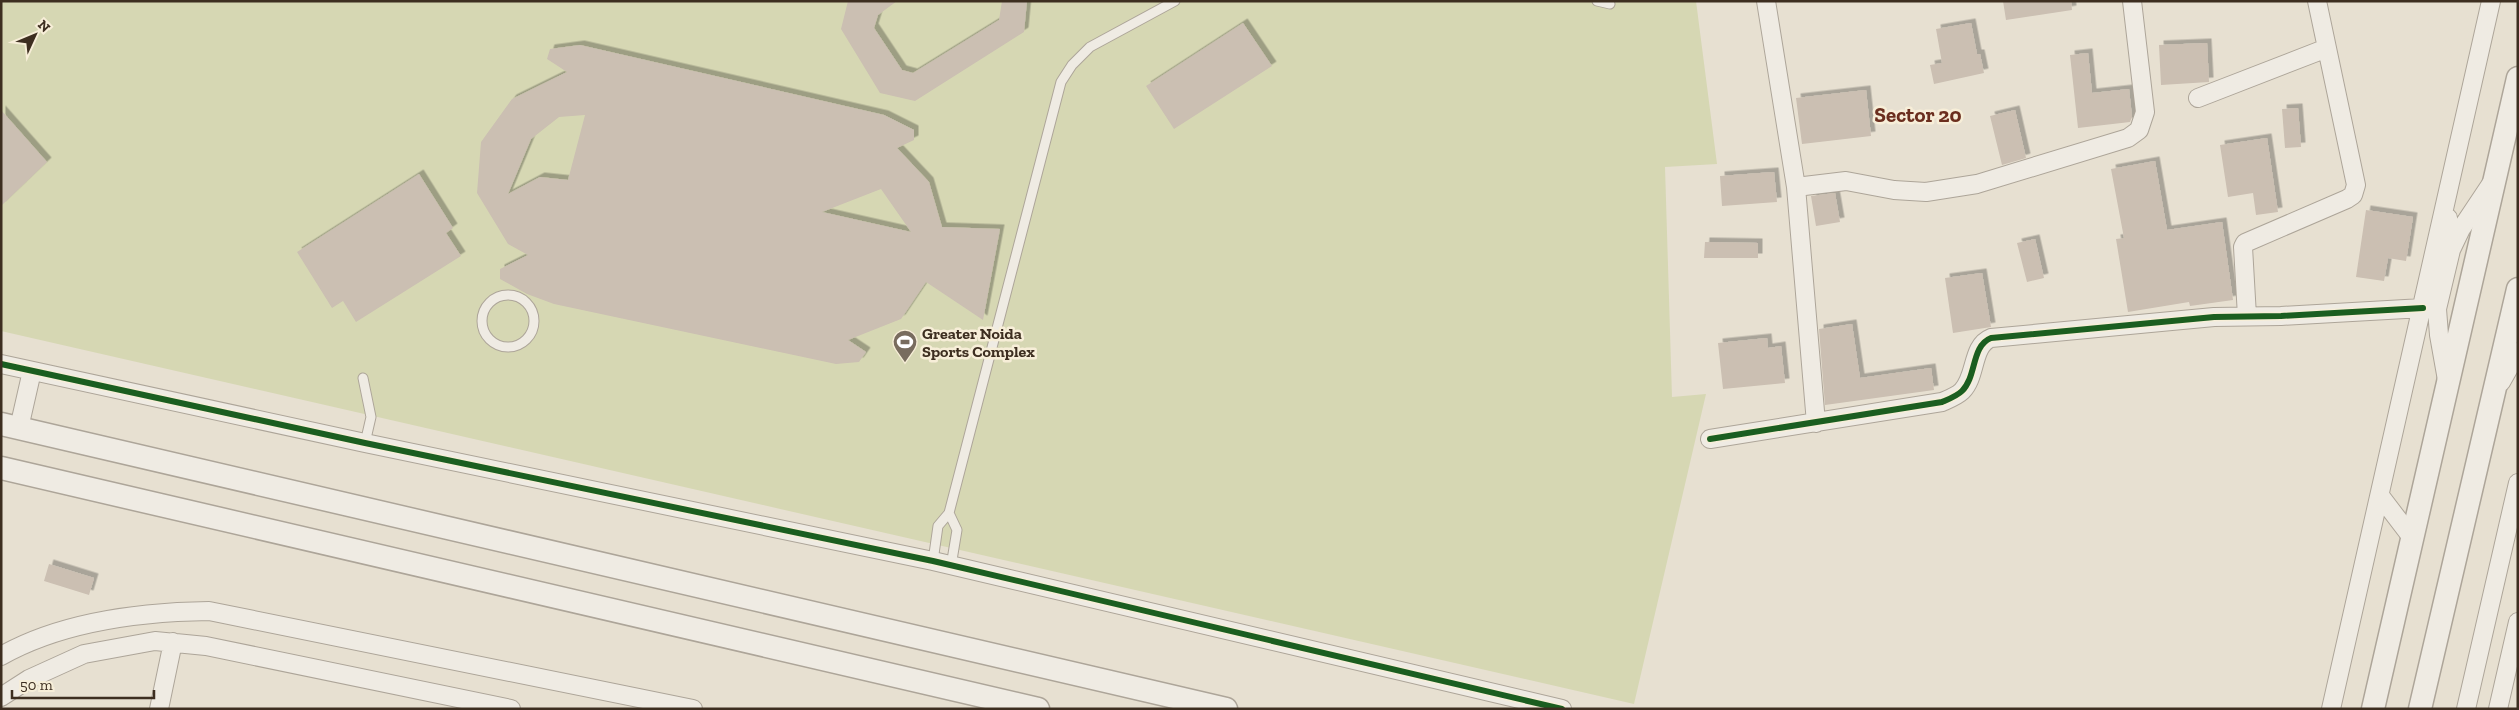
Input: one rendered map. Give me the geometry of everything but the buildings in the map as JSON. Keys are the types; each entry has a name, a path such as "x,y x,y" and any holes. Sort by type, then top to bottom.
{"street":[{"path":"1766,1 1796,188 1816,423"},
{"path":"1796,188 1846,181 1894,190 1926,192 1977,184 2128,138 2139,130 2145,112 2132,1"},
{"path":"2247,316 2243,246 2347,199 2355,190 2356,185 2317,1"},
{"path":"2331,709 2381,497 2491,1"},
{"path":"2198,98 2327,48"},
{"path":"2373,709 2518,78"},
{"path":"2448,385 2439,335 2437,309 2451,250 2461,229 2495,177"},
{"path":"2446,205 2451,250"},
{"path":"2420,709 2518,289"},
{"path":"1710,439 1942,402 1956,395 1968,383 1980,346 1985,340 1991,338 2247,316 2281,316 2423,308"},
{"path":"2493,396 2518,352"},
{"path":"1,364 365,443 933,562 1562,709"},
{"path":"32,371 10,426 1226,709"},
{"path":"1,468 1038,709"},
{"path":"2466,709 2518,483"},
{"path":"2381,497 2413,539"},
{"path":"1,656 24,643 115,618 172,612 209,612 648,704 693,709"},
{"path":"2498,709 2518,622"},
{"path":"1,697 29,679 84,654 155,641 206,646 506,708"},
{"path":"159,709 173,642"}],"lane":[{"path":"933,562 938,526 949,513 1061,82 1072,65 1090,47 1175,1"},
{"path":"1597,1 1610,4"},
{"path":"506,295 522,299 528,305 532,312 533,328 524,342 509,348 500,346 486,336 482,318 490,302 506,295"},
{"path":"362,378 371,417 365,443"},
{"path":"949,513 957,530 951,566"}],"green space":[{"name":"Greater Noida Sports Complex","path":"1,1 1696,1 1717,164 1665,167 1672,397 1706,394 1634,704 1,331"}],"cycle path":[{"path":"1710,439 1942,402 1955,396 1967,385 1980,348 1991,338 2214,317 2281,316 2423,308"},
{"path":"1,364 365,443 933,561 1562,709"}],"place":[{"name":"Greater Noida Sports Complex","path":"905,363"}],"district":[{"name":"Sector 20","path":"1918,114"}]}
